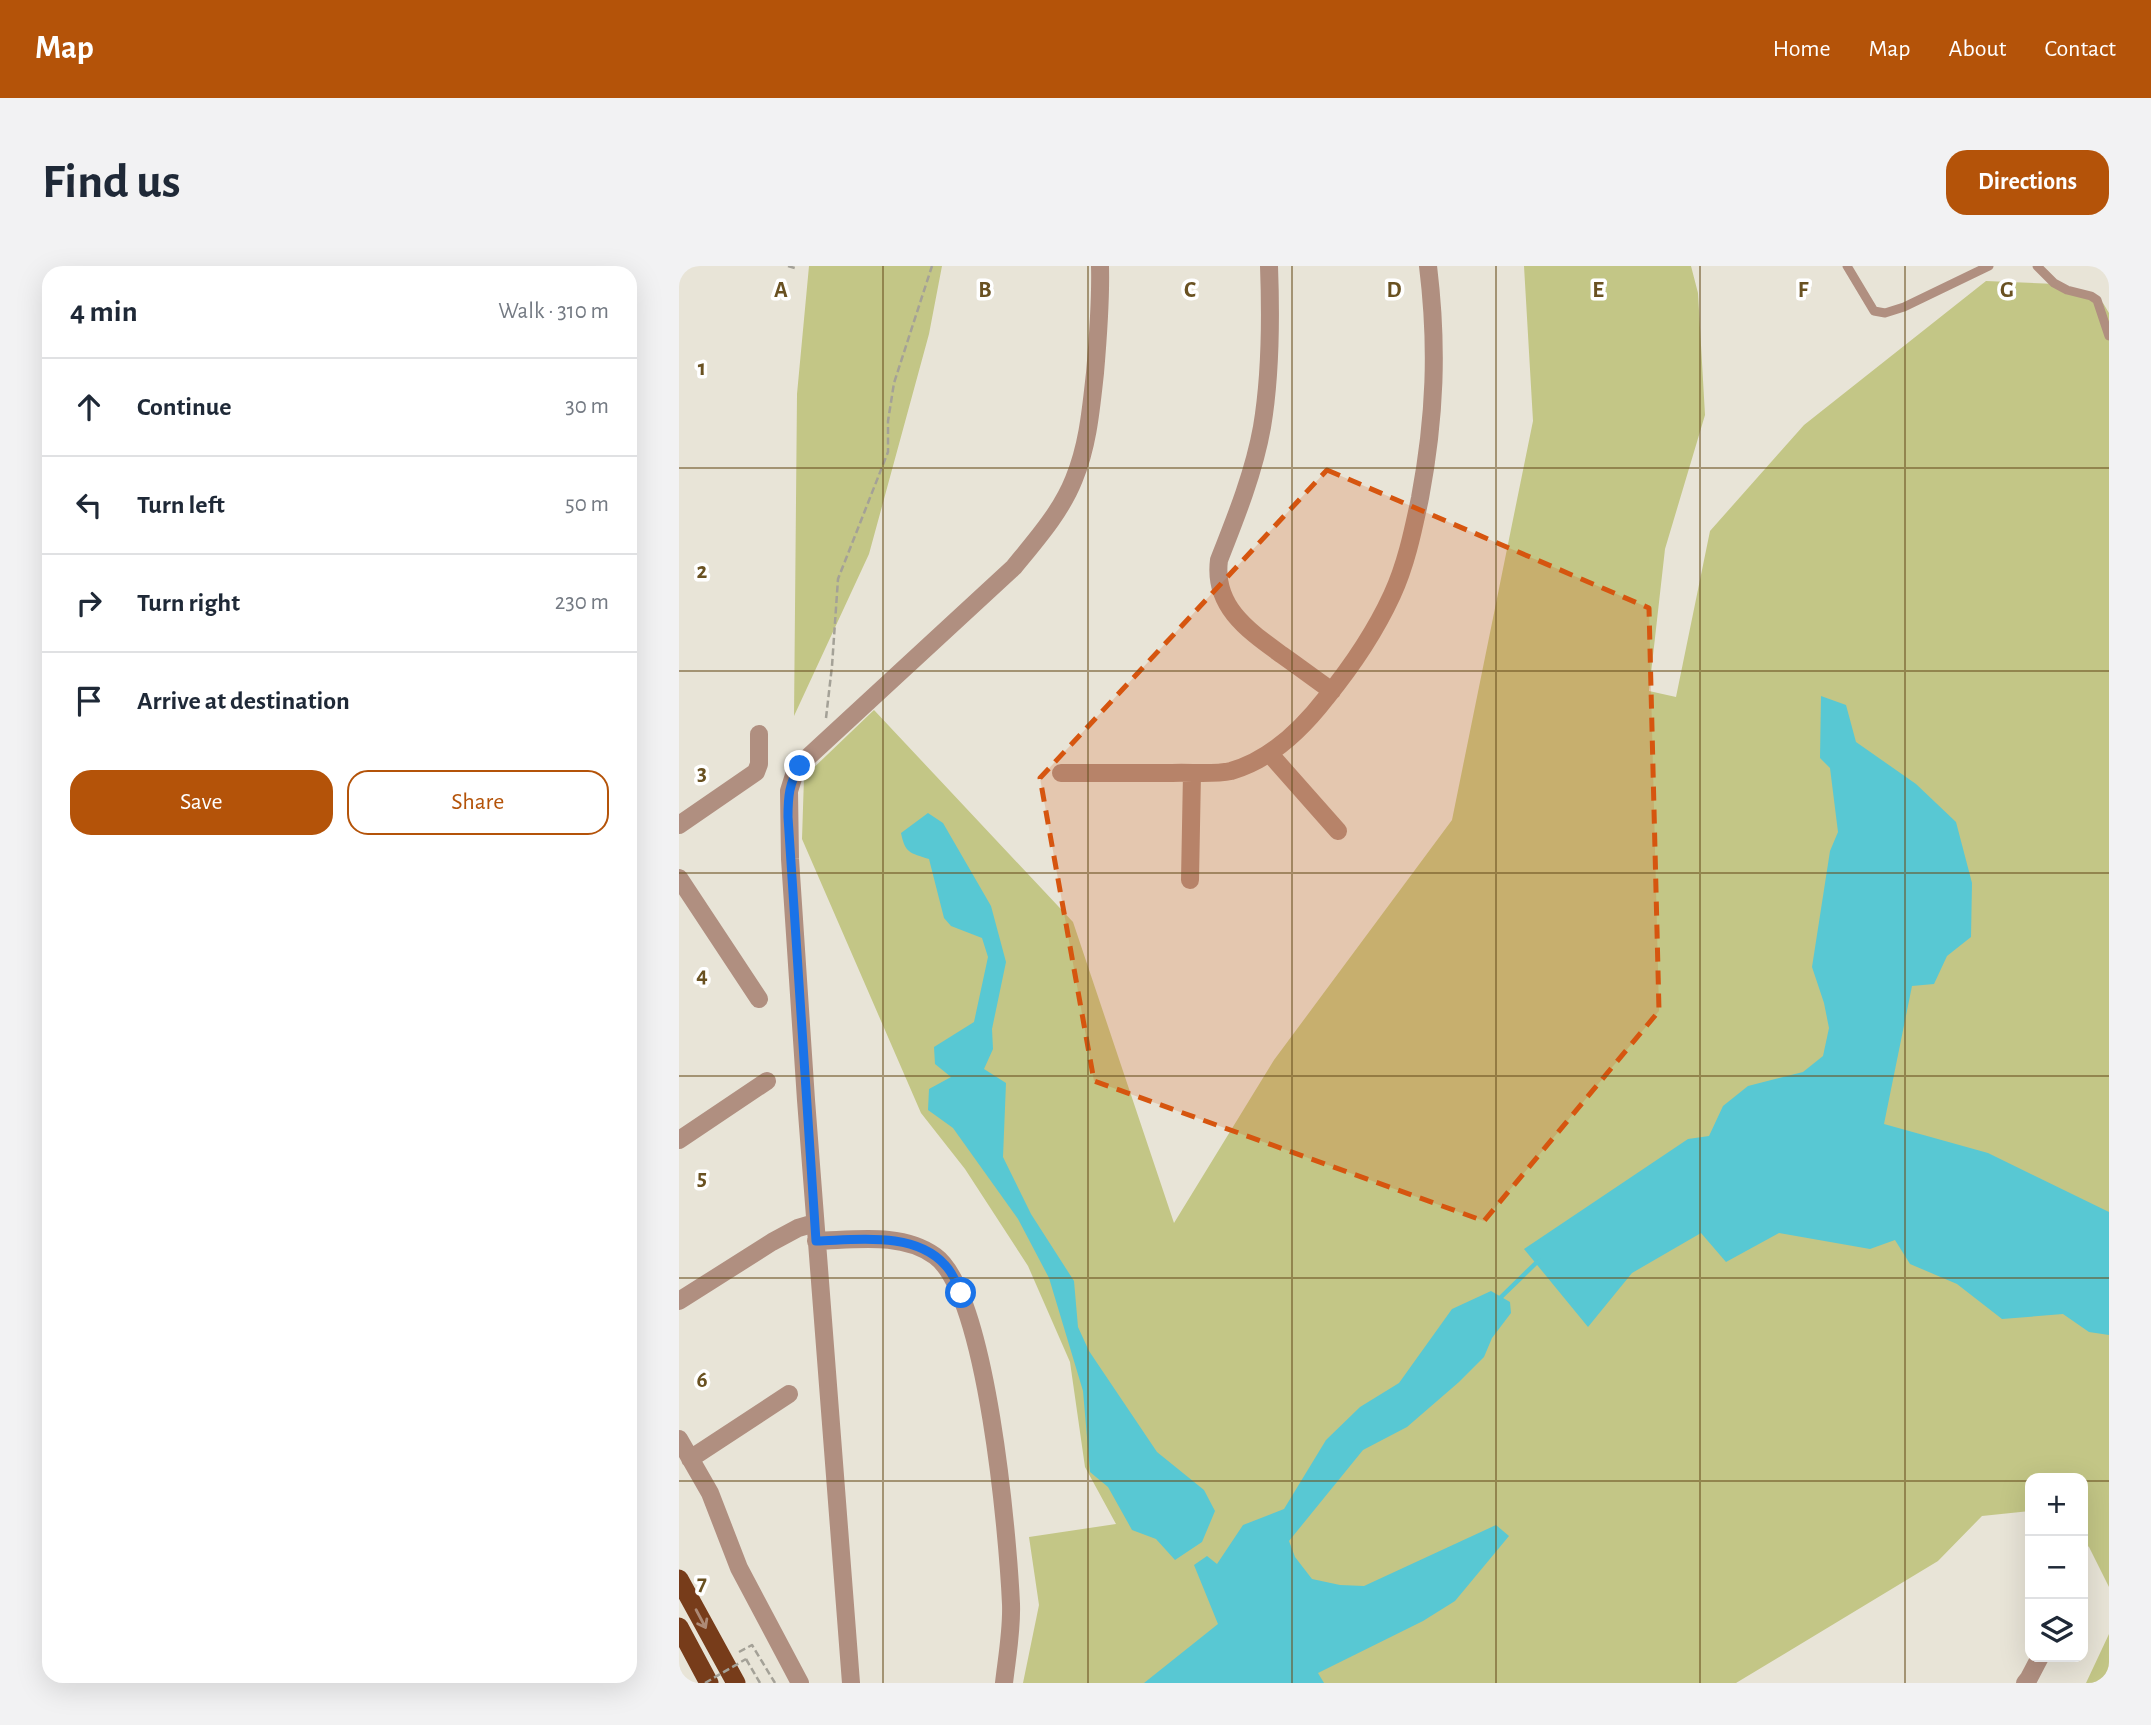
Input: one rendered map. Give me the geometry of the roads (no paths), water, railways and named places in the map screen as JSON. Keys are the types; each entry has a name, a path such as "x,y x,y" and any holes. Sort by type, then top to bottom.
{"highway":[{"path":"679,1579 736,1683"},
{"path":"679,1627 707,1683"}],"street":[{"path":"851,1683 796,946 789,790 800,766 824,742 1004,577 1042,532 1067,495 1082,457 1088,430 1101,296 1100,266"},
{"path":"1269,266 1268,361 1262,427 1251,470 1217,572 1227,603 1243,626 1332,691"},
{"path":"1061,773 1229,771 1269,753 1303,724 1332,691 1358,655 1391,596 1404,565 1417,514 1429,450 1433,406 1433,317 1428,266"},
{"path":"679,825 756,772 759,764 759,734"},
{"path":"1269,753 1338,831"},
{"path":"1190,880 1192,773"},
{"path":"679,878 759,999"},
{"path":"679,1138 767,1081"},
{"path":"679,1301 772,1242 803,1226 816,1232 909,1244 924,1249 945,1265 961,1293 984,1377 992,1422 1011,1603 1004,1683"},
{"path":"690,1459 789,1394"},
{"path":"679,1439 717,1507 739,1568 800,1683"},
{"path":"2025,1683 2037,1662"}],"lane":[{"path":"1847,266 1874,311 1885,313 1904,307 1971,271 1989,266"},
{"path":"2037,266 2054,283 2097,300 2109,336"}],"water":[{"path":"1821,696 1846,705 1856,742 1916,784 1956,822 1972,883 1971,937 1947,956 1934,984 1912,986 1884,1124 1988,1153 2109,1212 2109,1335 2089,1332 2063,1314 2002,1319 1957,1284 1910,1264 1895,1240 1870,1249 1779,1233 1726,1262 1701,1233 1632,1273 1588,1327 1524,1249 1688,1139 1709,1136 1723,1106 1748,1086 1803,1072 1823,1056 1829,1028 1812,967 1830,851 1838,832 1830,768 1820,758"},
{"path":"928,813 943,823 991,906 1006,962 992,1029 993,1049 984,1069 1006,1083 1003,1157 1031,1214 1074,1281 1078,1327 1089,1351 1157,1452 1204,1490 1215,1511 1202,1542 1175,1560 1156,1539 1132,1530 1108,1487 1090,1472 1083,1391 1049,1278 1018,1219 953,1128 928,1110 929,1089 951,1077 935,1064 934,1047 974,1022 988,957 982,938 951,926 944,918 929,859 913,853 904,845 901,833"},
{"path":"1491,1291 1510,1302 1511,1313 1492,1338 1484,1357 1407,1427 1363,1450 1289,1541 1295,1557 1312,1579 1340,1585 1364,1586 1496,1525 1509,1536 1455,1601 1423,1621 1318,1673 1324,1683 1144,1683 1218,1624 1194,1565 1207,1556 1217,1564 1243,1525 1284,1509 1326,1440 1360,1407 1399,1383 1452,1309"}],"waterway":[{"path":"1498,1300 1541,1261"}]}
